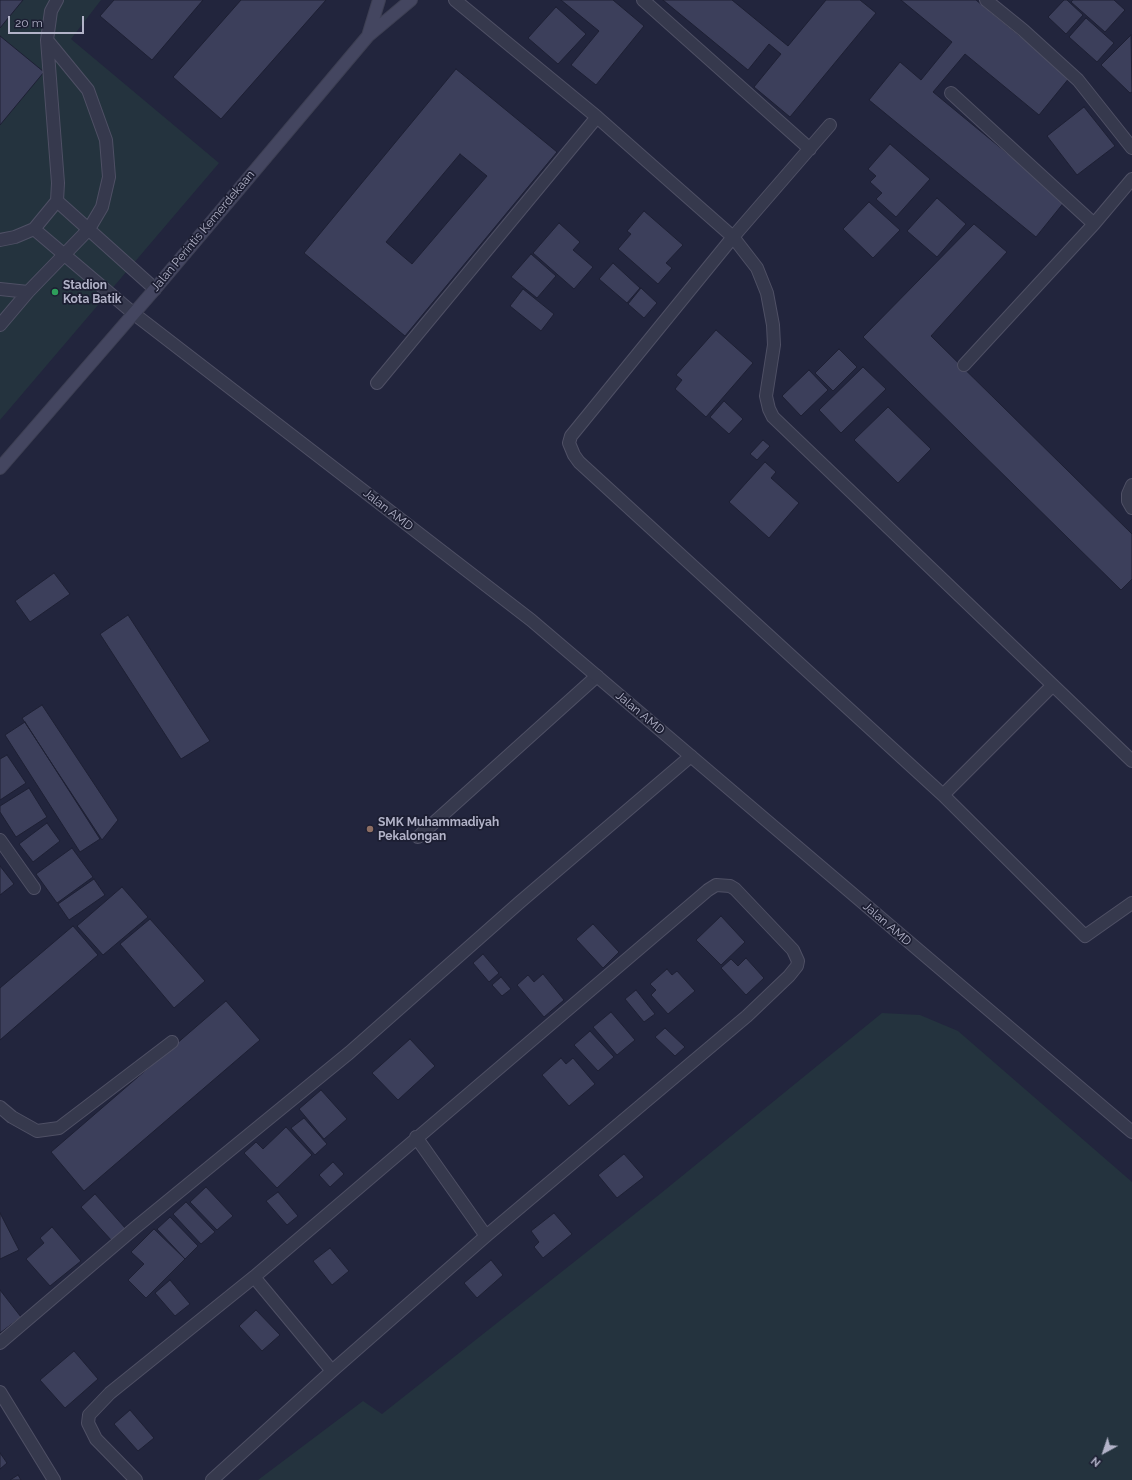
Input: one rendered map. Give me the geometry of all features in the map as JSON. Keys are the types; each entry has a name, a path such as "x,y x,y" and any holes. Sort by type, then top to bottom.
{"street":[{"path":"0,240 15,238 34,229 57,201 58,183 47,40 51,11 57,0"},
{"path":"368,36 379,0"},
{"name":"Jalan Perintis Kemerdekaan","path":"0,468 133,313 156,289 368,36 411,0"},
{"path":"455,0 597,117 733,237 757,268 767,293 773,325 774,345 766,396 769,409 773,417 1132,761"},
{"path":"643,0 810,149"},
{"path":"986,0 1023,30 1078,80 1132,148"},
{"path":"0,325 28,292 88,229 102,207 109,177 106,140 88,90 47,40"},
{"path":"951,93 1094,224"},
{"path":"377,383 597,117"},
{"path":"830,125 733,237 580,424 571,436 569,443 574,456 578,462 943,795 1085,936 1132,903"},
{"path":"964,365 1094,224 1132,179"},
{"path":"57,201 156,289"},
{"name":"Jalan AMD","path":"34,229 133,313 531,620 1132,1132"},
{"path":"0,289 28,292"},
{"path":"1132,485 1128,494 1128,500 1132,508"},
{"path":"418,837 597,676"},
{"path":"943,795 1052,686"},
{"path":"0,1343 136,1227 349,1053 520,902 691,756"},
{"path":"0,840 34,888"},
{"path":"136,1480 96,1439 88,1423 89,1415 110,1393 254,1277 416,1137 696,901 716,885 730,886 735,889 793,950 798,961 797,966 789,976 741,1021 486,1236 332,1371 212,1480"},
{"path":"0,1106 12,1118 37,1131 59,1128 172,1042"},
{"path":"416,1137 486,1236"},
{"path":"254,1277 332,1371"},
{"path":"0,1392 54,1480"}],"shaded area":[{"name":"Stadion Kota Batik","path":"0,0 101,0 71,39 219,163 0,420"},
{"path":"882,1013 920,1015 958,1031 1132,1182 1132,1480 258,1480 363,1401 382,1414 660,1194"}],"building":[{"path":"0,0 23,0 0,28"},
{"path":"114,0 203,0 152,60 100,16"},
{"path":"241,0 326,0 221,119 173,77"},
{"path":"561,0 613,0 644,26 596,85 571,65 599,31"},
{"path":"663,0 732,0 788,46 826,0 860,0 876,13 790,117 754,87 781,54 769,44 748,70"},
{"path":"901,0 976,0 1070,77 1039,115 965,54 933,92 1065,201 1036,237 869,100 900,62 921,80 952,42"},
{"path":"1064,0 1067,0 1083,15 1066,34 1048,17"},
{"path":"1073,0 1114,0 1125,10 1105,32 1071,2"},
{"path":"556,7 586,34 558,64 528,38"},
{"path":"1086,18 1114,43 1097,62 1069,37"},
{"path":"1131,35 1132,92 1130,93 1101,65"},
{"path":"0,36 44,72 0,125"},
{"path":"456,69 557,152 405,336 304,253","holes":["460,154 487,176 412,264 386,242"]},
{"path":"1084,107 1115,146 1077,175 1047,136"},
{"path":"890,144 930,179 896,217 876,199 882,193 870,182 876,176 868,169"},
{"path":"937,198 966,224 937,257 907,231"},
{"path":"869,202 900,230 873,258 843,229"},
{"path":"644,211 683,245 666,263 672,268 658,284 618,249 631,234 627,231"},
{"path":"559,223 580,242 573,250 593,267 574,289 533,253"},
{"path":"974,224 1007,252 931,336 1132,534 1132,579 1121,590 863,337"},
{"path":"531,254 556,276 537,298 511,277"},
{"path":"613,263 640,288 627,303 599,279"},
{"path":"641,288 657,303 644,318 628,304"},
{"path":"523,289 554,314 541,331 510,306"},
{"path":"716,330 753,363 706,417 675,389 682,380 676,375"},
{"path":"839,349 857,367 833,391 815,373"},
{"path":"863,367 886,389 841,433 819,410"},
{"path":"809,370 828,390 801,416 782,396"},
{"path":"724,401 743,419 729,434 710,417"},
{"path":"888,407 931,449 898,483 854,440"},
{"path":"763,440 770,446 757,460 750,454"},
{"path":"765,462 776,472 771,478 799,503 769,538 729,502"},
{"path":"54,573 70,594 30,622 15,601"},
{"path":"128,615 210,741 181,759 100,634"},
{"path":"42,705 118,820 102,840 22,718"},
{"path":"25,722 100,839 80,852 5,735"},
{"path":"7,755 26,783 0,800 0,759"},
{"path":"29,788 47,817 16,837 0,812 0,806"},
{"path":"47,823 60,841 33,862 19,844"},
{"path":"72,848 93,877 57,903 36,874"},
{"path":"0,866 14,884 0,895"},
{"path":"94,879 105,895 69,920 58,904"},
{"path":"122,887 148,917 103,955 77,926"},
{"path":"721,916 745,942 721,965 696,940"},
{"path":"150,919 205,981 174,1008 120,944"},
{"path":"593,924 619,952 603,968 576,939"},
{"path":"73,926 98,955 0,1040 0,988"},
{"path":"483,954 499,973 489,982 473,963"},
{"path":"746,958 764,978 746,995 721,968 731,959 738,966"},
{"path":"667,969 672,975 677,971 695,991 668,1014 651,995 656,990 650,984"},
{"path":"543,974 564,1000 544,1017 517,985 528,975 534,982"},
{"path":"501,977 511,989 502,996 492,985"},
{"path":"636,990 655,1014 644,1022 625,999"},
{"path":"226,1001 260,1040 84,1191 51,1152"},
{"path":"611,1012 635,1040 617,1055 593,1027"},
{"path":"665,1028 685,1047 675,1056 655,1037"},
{"path":"590,1031 614,1057 598,1071 574,1045"},
{"path":"410,1039 435,1066 398,1100 372,1073"},
{"path":"561,1058 566,1064 573,1058 595,1084 569,1106 542,1075"},
{"path":"321,1090 347,1119 324,1139 299,1109"},
{"path":"304,1118 327,1144 315,1155 291,1128"},
{"path":"286,1127 312,1155 277,1188 244,1153 256,1142 263,1149"},
{"path":"624,1154 644,1177 617,1198 598,1175"},
{"path":"333,1162 344,1174 330,1187 319,1175"},
{"path":"206,1187 233,1216 217,1230 190,1202"},
{"path":"278,1192 298,1216 287,1225 266,1201"},
{"path":"95,1194 126,1229 112,1241 81,1207"},
{"path":"186,1202 215,1232 201,1244 173,1214"},
{"path":"0,1213 19,1250 0,1259"},
{"path":"554,1213 572,1234 543,1258 534,1247 539,1242 531,1231"},
{"path":"170,1217 198,1246 185,1259 157,1229"},
{"path":"52,1227 81,1261 50,1286 26,1259 44,1243 40,1238"},
{"path":"154,1229 185,1259 146,1298 128,1280 144,1264 131,1252"},
{"path":"330,1248 349,1271 332,1285 313,1261"},
{"path":"491,1260 503,1275 477,1298 464,1283"},
{"path":"170,1280 190,1304 175,1316 155,1293"},
{"path":"0,1290 21,1317 0,1333"},
{"path":"256,1310 280,1335 262,1351 239,1326"},
{"path":"74,1351 98,1379 65,1408 40,1380"},
{"path":"130,1410 154,1438 138,1451 114,1424"},
{"path":"0,1453 7,1463 0,1469"},
{"path":"18,1475 21,1480 10,1480"}],"place":[{"name":"Stadion Kota Batik","path":"55,292"},
{"name":"SMK Muhammadiyah Pekalongan","path":"370,829"}]}
